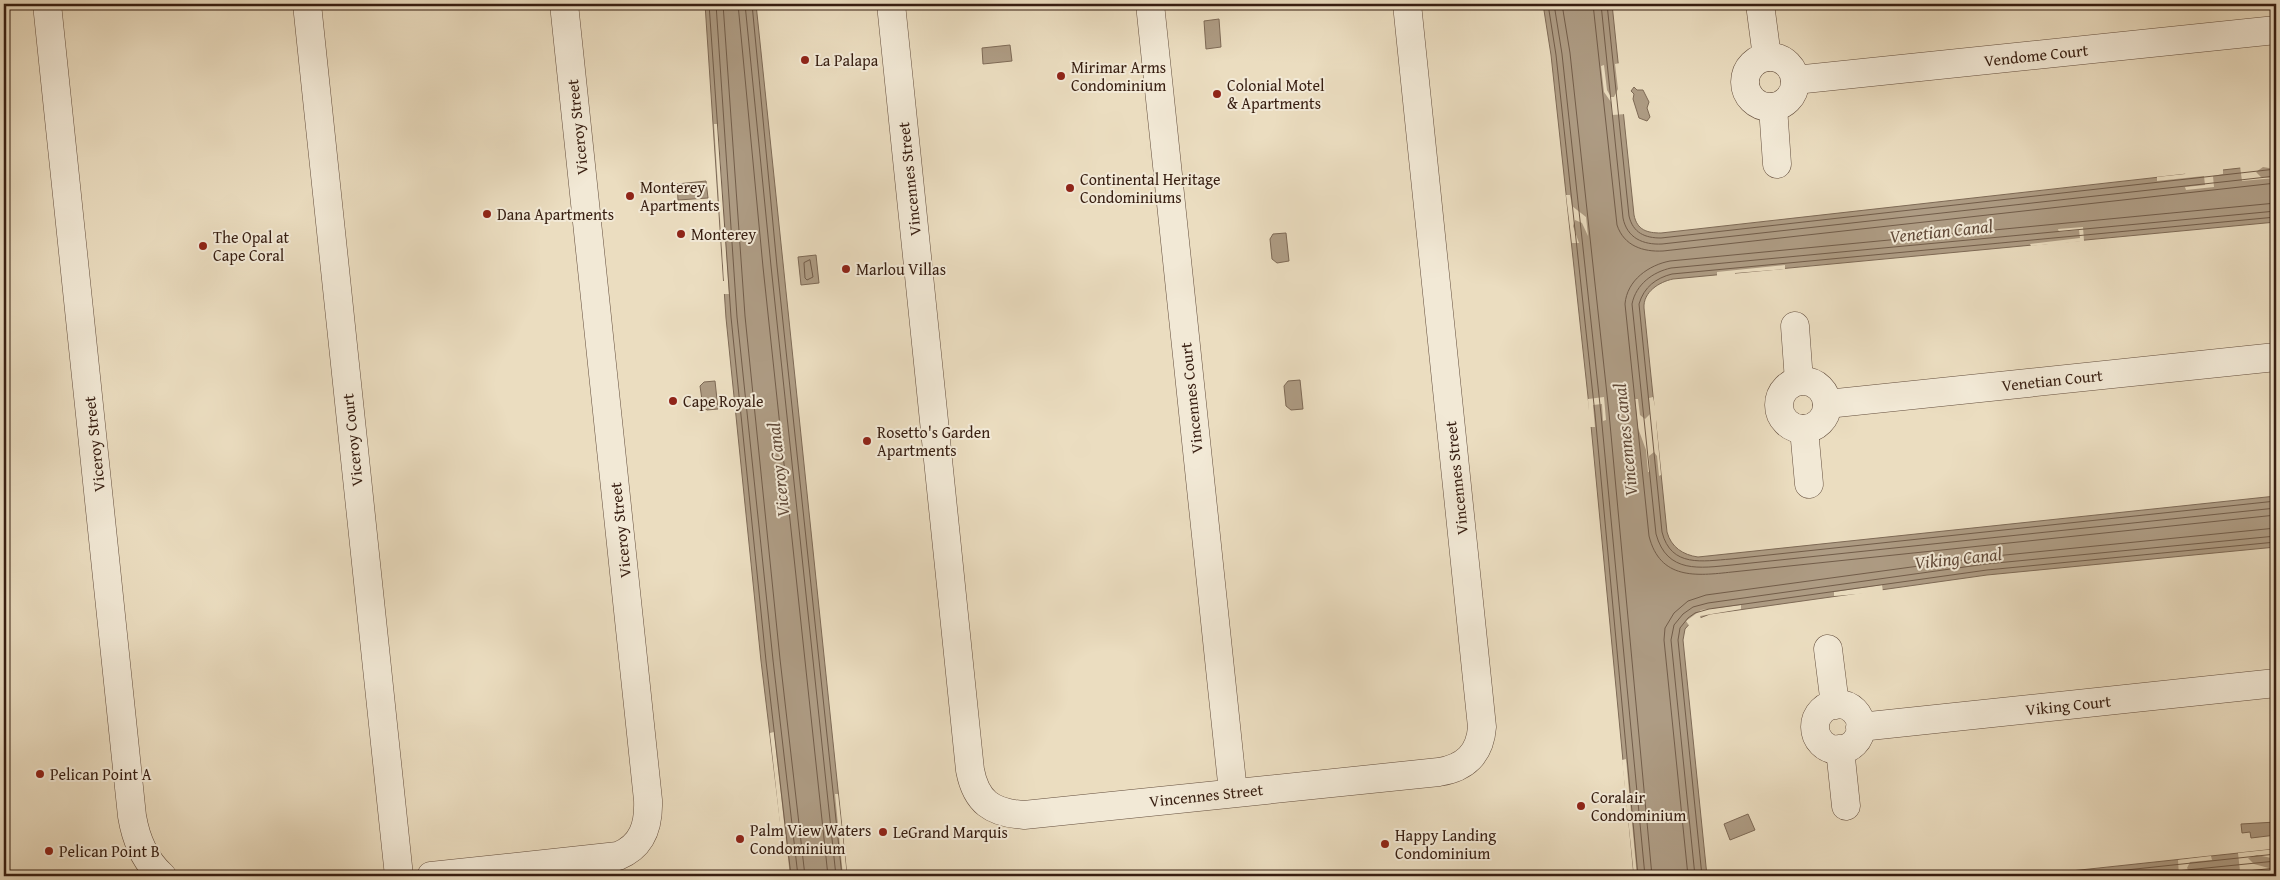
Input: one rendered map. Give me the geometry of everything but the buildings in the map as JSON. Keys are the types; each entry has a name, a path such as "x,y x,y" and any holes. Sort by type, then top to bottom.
{"street":[{"name":"Viceroy Street","path":"47,4 132,816 135,834 145,856 162,876"},
{"name":"Viceroy Court","path":"307,4 399,876"},
{"name":"Viceroy Street","path":"431,876 618,856 638,844 648,821 648,800 564,4"},
{"name":"Vincennes Street","path":"891,4 969,760 975,789 990,806 1006,813 1024,815 1452,770 1470,760 1479,745 1482,727 1407,4"},
{"name":"Vincennes Court","path":"1150,4 1233,792"},
{"path":"1760,4 1767,57"},
{"name":"Vendome Court","path":"1795,80 2276,30"},
{"path":"1767,57 1782,60 1789,65 1795,80 1792,94 1787,100 1772,107 1765,106 1751,99 1745,84 1748,69 1753,63 1767,57"},
{"path":"1772,107 1777,164"},
{"path":"1795,326 1799,381"},
{"name":"Venetian Court","path":"1827,404 2276,357"},
{"path":"1799,381 1816,384 1822,390 1827,404 1821,421 1814,426 1804,429 1790,426 1784,420 1778,404 1784,389 1799,381"},
{"path":"1804,429 1809,484"},
{"path":"1828,649 1835,705"},
{"name":"Viking Court","path":"1860,727 2276,683"},
{"path":"1835,705 1849,707 1855,712 1859,719 1860,727 1856,741 1850,747 1840,750 1827,747 1820,742 1815,728 1820,713 1826,708 1835,705"},
{"path":"1840,750 1846,806"}],"water":[{"name":"Viceroy Canal","path":"705,4 756,4 847,876 787,876 761,661 726,318"},
{"path":"1543,4 1612,4 1634,215 1635,220 1643,230 1651,232 1661,233 2276,164 2276,222 1673,279 1657,285 1646,297 1644,308 1667,532 1671,542 1678,549 1698,557 2276,496 2276,547 1987,575 1710,614 1692,621 1685,629 1683,640 1707,876 1634,876 1590,415 1551,55"},
{"path":"1219,19 1221,47 1206,49 1204,21"},
{"path":"1010,45 1012,61 983,64 982,48"},
{"path":"1634,87 1637,90 1643,90 1649,102 1647,108 1650,117 1647,121 1639,118 1633,99 1634,94 1631,91"},
{"path":"706,181 708,198 678,200 677,184"},
{"path":"1286,233 1289,261 1277,263 1272,259 1270,239 1273,234"},
{"path":"816,255 819,283 801,285 798,257"},
{"path":"1300,380 1303,409 1291,410 1286,406 1284,386 1288,381"},
{"path":"715,381 718,409 707,410 703,407 700,386 704,382"},
{"path":"1748,814 1755,830 1730,840 1724,824"},
{"path":"2276,822 2276,835 2251,838 2250,832 2242,833 2241,824"},
{"path":"2276,849 2276,876 2024,876"}],"pier":[{"path":"1620,63 1626,114 1612,115 1611,102 1604,92 1601,66 1604,65 1607,90 1611,97 1614,97 1618,89 1615,64"},
{"path":"714,124 718,124 729,294 722,294 721,281 724,281"},
{"path":"2274,162 2275,169 2263,167 2256,172 2261,177 2275,178 2242,181 2240,166"},
{"path":"2223,167 2223,174 2213,176 2214,187 2186,190 2185,187 2205,185 2204,176 2157,181 2157,177 2185,174 2186,171"},
{"path":"1566,195 1570,195 1572,206 1586,217 1588,236 1582,223 1575,220 1573,226 1579,243 1572,243"},
{"path":"2083,227 2084,241 2052,246 2051,244 2031,246 2030,244 2080,238 2079,230 2059,232 2058,229"},
{"path":"1785,265 1785,269 1735,273 1735,276 1717,278 1717,272"},
{"path":"1604,397 1606,420 1603,421 1602,404 1593,405 1595,427 1589,427 1588,399"},
{"path":"1653,397 1658,420 1656,420 1661,475 1659,476 1657,456 1654,452 1649,456 1650,472 1648,472 1646,450 1638,428 1635,399 1638,399 1640,415 1645,419 1650,414 1649,398"},
{"path":"1882,585 1883,592 1834,596 1834,592"},
{"path":"1741,605 1741,609 1700,616 1701,619 1690,627 1686,621 1701,610"},
{"name":"Palm View Waters Condominium","path":"774,732 790,876 784,873 782,862 784,861 770,733"},
{"path":"1626,759 1637,876 1634,876 1622,760"},
{"path":"835,794 838,794 847,876 843,876"},
{"path":"2276,849 2276,859 2257,855 2248,858 2254,864 2276,870 2243,874 2240,871 2238,853"},
{"path":"2211,856 2212,860 2190,862 2187,868 2191,873 2213,870 2213,873 2179,876 2178,860"}],"place":[{"name":"La Palapa","path":"805,60"},
{"name":"Mirimar Arms Condominium","path":"1061,76"},
{"name":"Colonial Motel & Apartments","path":"1217,94"},
{"name":"Continental Heritage Condominiums","path":"1070,188"},
{"name":"Monterey Apartments","path":"630,196"},
{"name":"Dana Apartments","path":"487,214"},
{"name":"Monterey","path":"681,234"},
{"name":"The Opal at Cape Coral","path":"203,246"},
{"name":"Marlou Villas","path":"846,269"},
{"name":"Cape Royale","path":"673,401"},
{"name":"Rosetto's Garden Apartments","path":"867,441"},
{"name":"Pelican Point A","path":"40,774"},
{"name":"Coralair Condominium","path":"1581,806"},
{"name":"LeGrand Marquis","path":"883,832"},
{"name":"Palm View Waters Condominium","path":"740,839"},
{"name":"Happy Landing Condominium","path":"1385,844"},
{"name":"Pelican Point B","path":"49,851"}],"water label":[{"name":"Venetian Canal","path":"1941,231"},
{"name":"Vincennes Canal","path":"1625,440"},
{"name":"Viking Canal","path":"1958,558"}]}
